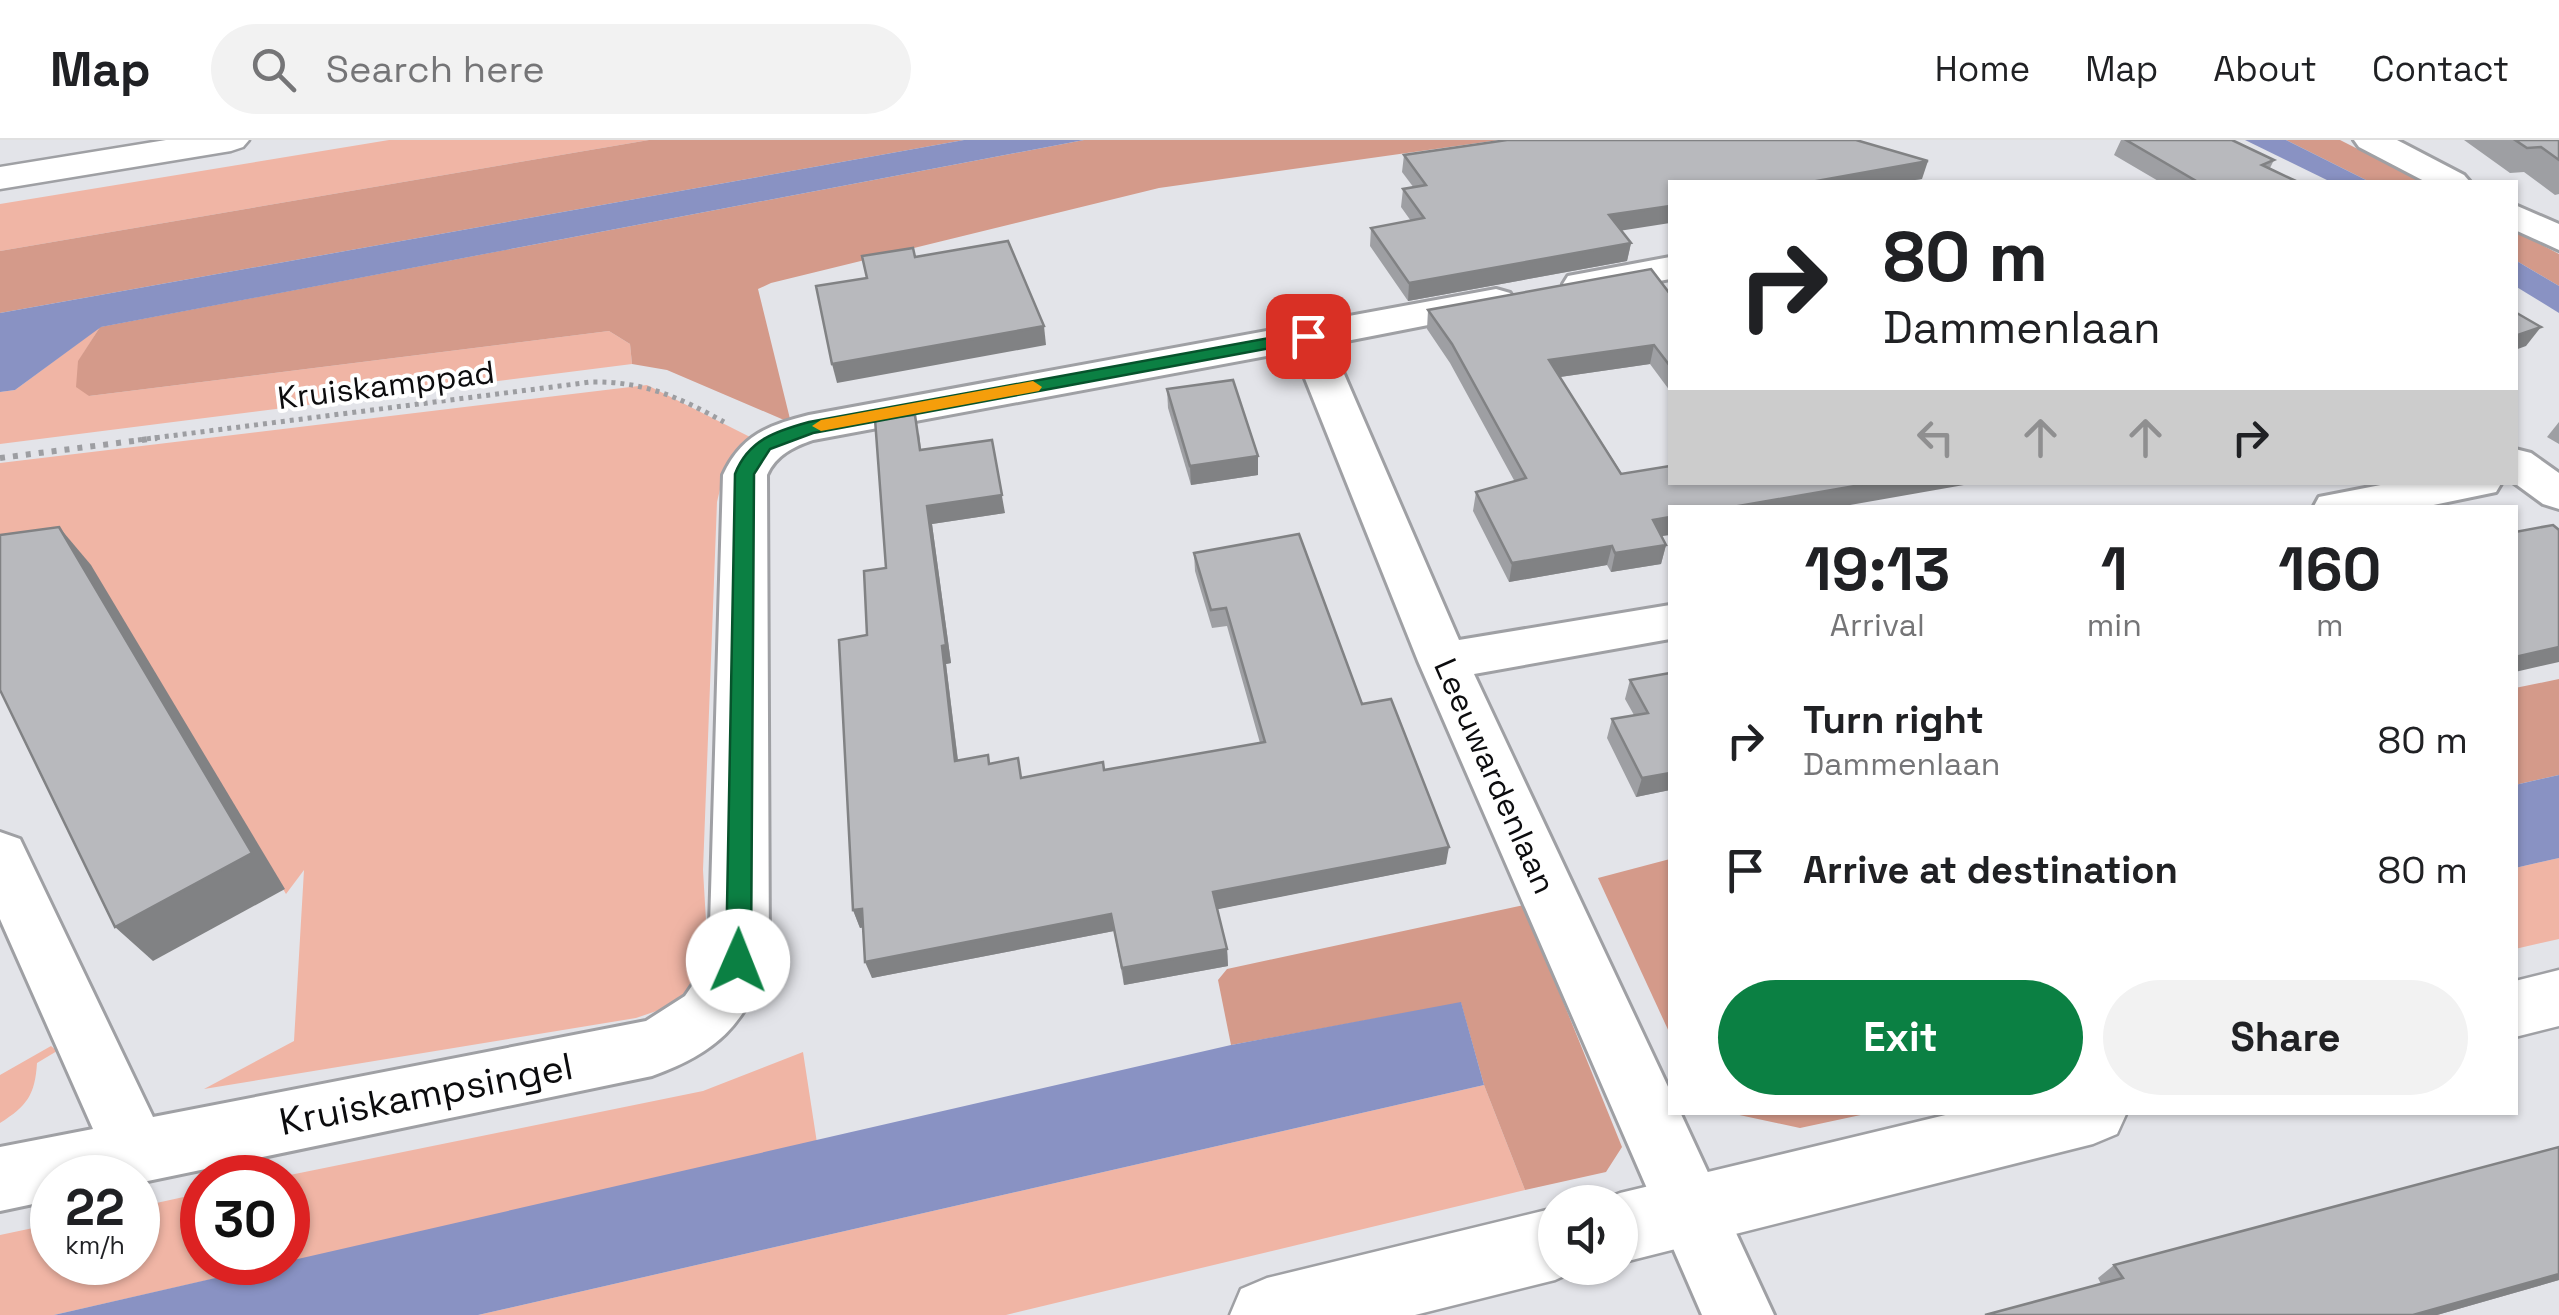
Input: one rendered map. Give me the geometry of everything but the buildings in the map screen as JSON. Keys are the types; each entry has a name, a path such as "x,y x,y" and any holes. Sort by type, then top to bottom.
{"main road":[{"path":"0,178 230,140"},
{"path":"2518,1008 2559,998"},
{"path":"1638,1224 2081,1115"},
{"path":"1267,1315 1538,1248"}],"street":[{"path":"2371,140 2448,180"},
{"path":"2518,218 2559,238"},
{"path":"764,444 809,428 1668,268"},
{"name":"Leeuwardenlaan","path":"1308,336 1442,661 1738,1315"},
{"name":"Kruiskampsingel","path":"0,1179 652,1048 686,1034 707,1015 727,992 738,961 745,474 750,459 764,444"},
{"path":"2352,505 2463,485"},
{"path":"1442,661 1668,622"},
{"path":"0,855 136,1152"}],"path":[{"name":"Kruiskamppad","path":"0,458 626,380 658,386 764,444"}],"shaded area":[{"path":"389,140 649,140 0,251 0,204"},
{"path":"649,140 964,140 0,313 0,251"},
{"path":"1084,140 1499,140 1159,188 771,283 758,289 791,423 667,370 632,364 630,344 609,331 89,396 76,387 78,361 100,327"},
{"path":"2286,140 2340,140 2419,180 2366,180"},
{"path":"2518,233 2559,254 2559,286 2518,262"},
{"path":"100,327 78,362 89,396 609,331 630,344 632,364 0,444 0,392 15,390"},
{"path":"647,385 756,440 726,464 717,502 703,870 709,972 683,1002 636,1018 204,1089 294,1041 304,870 286,894 84,558 0,568 0,463"},
{"path":"2559,679 2559,775 2518,784 2518,687"},
{"path":"2559,858 2559,939 2518,948 2518,867"},
{"path":"1668,860 1668,1030 1598,878"},
{"path":"1524,905 1622,1147 1606,1172 1525,1190 1484,1085 1461,1003 1231,1045 1218,980 1227,969"},
{"path":"51,1046 57,1051 37,1063 28,1099 0,1123 0,1075"},
{"path":"803,1052 817,1143 310,1257 310,1171 703,1091"},
{"path":"1484,1085 1525,1190 1006,1315 478,1315"},
{"path":"1739,1115 1861,1115 1800,1128"},
{"path":"180,1198 180,1285 186,1285 54,1315 0,1315 0,1235 30,1229 30,1285 160,1285 160,1202"}],"water":[{"path":"964,140 1084,140 101,327 15,390 0,392 0,313"},
{"path":"2245,140 2286,140 2366,180 2327,180"},
{"path":"2518,262 2559,286 2559,313 2518,288"},
{"path":"2559,775 2559,858 2518,867 2518,784"},
{"path":"1461,1002 1484,1085 478,1315 54,1315 185,1285 310,1285 310,1256 1231,1045"}],"slow traffic":[{"path":"821,426 1033,387"}],"route":[{"path":"738,961 745,474 750,459 764,444 809,428 1308,336"}]}
